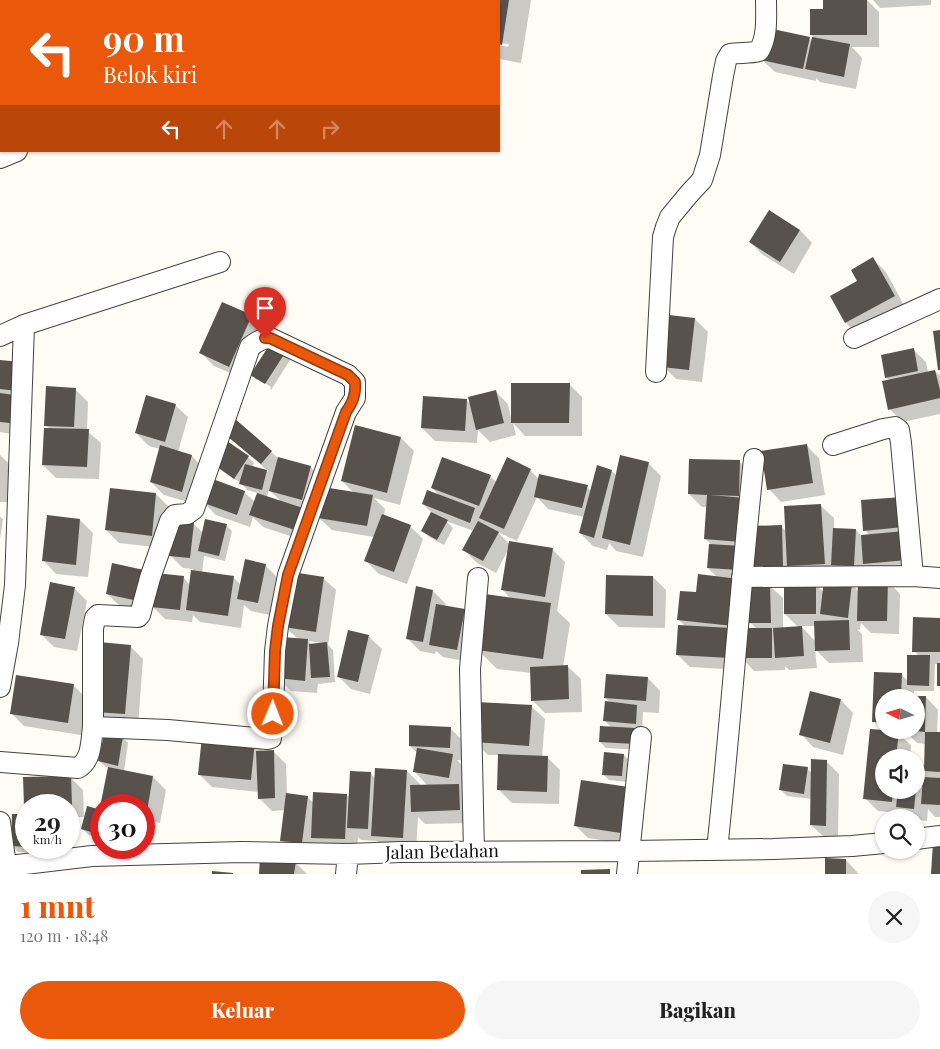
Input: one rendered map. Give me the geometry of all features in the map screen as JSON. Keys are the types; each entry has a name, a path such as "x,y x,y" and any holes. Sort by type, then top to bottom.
{"street":[{"path":"656,372 663,237 670,217 702,180 710,155 726,61 730,54 738,52 752,54 759,51 764,44 766,0"},
{"path":"0,158 15,152"},
{"path":"0,336 24,326 220,262"},
{"path":"854,338 940,300"},
{"path":"0,687 8,643 7,588 24,326"},
{"path":"0,762 78,768 84,764 90,749 92,727 93,629 95,618 98,615 138,617 140,614 150,578 170,522 174,515 187,514 194,508 250,346 257,341 270,338 348,375 355,382 355,398 346,412 288,575 275,651 271,738 168,730 92,727"},
{"path":"833,445 895,426 899,430 912,576"},
{"path":"717,850 754,459"},
{"path":"742,577 912,576 940,578"},
{"path":"474,852 470,669 478,578"},
{"path":"628,874 641,737"},
{"path":"0,822 3,866"},
{"path":"925,838 940,836"},
{"name":"Jalan Bedahan","path":"3,866 92,856 242,852 348,854 717,850 852,846 875,843"},
{"path":"346,874 348,854"}],"building":[{"path":"500,0 509,0 502,45 500,44"},
{"path":"823,0 867,0 867,35 810,35 810,9 823,9"},
{"path":"768,28 810,37 803,69 761,60"},
{"path":"812,37 850,44 844,77 805,69"},
{"path":"769,210 800,230 780,262 749,242"},
{"path":"873,257 895,296 845,323 830,296 857,281 851,270"},
{"path":"222,302 252,315 229,367 199,353"},
{"path":"669,315 695,318 689,370 662,367"},
{"path":"940,330 940,370 938,370 933,331"},
{"path":"270,344 285,353 265,384 250,375"},
{"path":"914,348 918,371 885,378 881,355"},
{"path":"0,360 21,362 17,391 0,389"},
{"path":"935,370 940,398 888,410 882,381"},
{"path":"511,383 570,383 569,423 511,423"},
{"path":"46,386 76,388 74,427 44,426"},
{"path":"496,390 504,423 476,430 468,397"},
{"path":"0,393 14,395 10,423 0,422"},
{"path":"146,395 176,404 165,442 135,433"},
{"path":"423,396 467,399 465,431 421,428"},
{"path":"234,418 272,451 261,464 222,432"},
{"path":"355,425 401,437 387,493 341,481"},
{"path":"44,428 89,429 87,467 42,465"},
{"path":"227,441 249,456 234,479 212,463"},
{"path":"807,444 813,483 767,490 761,451"},
{"path":"160,445 192,455 182,492 150,482"},
{"path":"620,455 649,462 630,545 602,538"},
{"path":"278,457 311,466 302,500 269,491"},
{"path":"442,457 491,475 479,506 431,488"},
{"path":"507,457 531,469 504,529 479,518"},
{"path":"689,459 740,460 739,496 710,495 745,498 741,542 704,539 707,495 688,494"},
{"path":"245,464 267,470 262,490 239,484"},
{"path":"597,465 612,470 594,538 579,533"},
{"path":"539,474 588,485 582,508 534,497"},
{"path":"210,478 245,491 237,515 201,502"},
{"path":"323,487 373,495 367,526 318,518"},
{"path":"110,488 156,493 152,536 105,530"},
{"path":"427,490 475,508 470,523 422,504"},
{"path":"257,493 303,508 295,530 249,515"},
{"path":"902,497 904,527 863,531 861,500"},
{"path":"821,504 825,564 787,566 784,506"},
{"path":"431,512 448,520 437,540 421,531"},
{"path":"382,514 411,525 394,572 364,561"},
{"path":"47,515 80,519 76,565 42,561"},
{"path":"205,519 227,524 219,556 198,551"},
{"path":"173,520 194,523 190,558 169,556"},
{"path":"478,521 499,532 483,561 462,550"},
{"path":"782,525 783,566 751,567 750,526"},
{"path":"833,528 856,529 854,566 831,565"},
{"path":"905,531 907,560 863,564 861,535"},
{"path":"509,541 553,548 545,597 501,590"},
{"path":"709,544 741,546 739,570 707,568"},
{"path":"245,559 266,564 258,603 237,599"},
{"path":"112,563 144,570 138,601 106,594"},
{"path":"191,570 234,576 228,616 186,610"},
{"path":"292,572 324,577 316,632 284,627"},
{"path":"155,573 184,576 180,610 151,607"},
{"path":"698,574 739,579 733,626 677,620 680,591 696,592"},
{"path":"606,575 653,576 653,616 605,614"},
{"path":"858,579 888,580 887,621 857,621"},
{"path":"824,580 852,583 848,618 820,614"},
{"path":"50,582 75,587 65,639 40,635"},
{"path":"784,583 816,583 816,614 784,614"},
{"path":"770,584 771,623 749,623 749,585"},
{"path":"416,586 433,590 423,642 406,639"},
{"path":"485,594 551,603 543,659 477,650"},
{"path":"436,604 465,609 457,650 429,645"},
{"path":"913,617 940,618 940,652 912,652"},
{"path":"849,620 850,650 815,651 814,621"},
{"path":"678,625 731,628 730,658 676,655"},
{"path":"802,626 804,656 775,658 773,628"},
{"path":"739,628 772,628 772,658 740,658"},
{"path":"348,630 369,635 358,682 337,677"},
{"path":"281,637 308,639 305,681 277,678"},
{"path":"99,642 131,645 125,714 94,712"},
{"path":"327,642 330,677 311,678 309,644"},
{"path":"907,655 930,655 929,686 907,685"},
{"path":"937,663 940,663 940,686 937,686"},
{"path":"568,665 569,699 531,701 530,667"},
{"path":"874,672 902,673 901,689 875,689 875,722 872,722"},
{"path":"606,674 648,677 646,701 604,698"},
{"path":"16,675 74,684 68,723 10,714"},
{"path":"810,691 841,699 830,743 799,735"},
{"path":"925,696 926,696 925,732"},
{"path":"605,701 637,705 636,724 603,721"},
{"path":"476,702 532,705 529,746 474,742"},
{"path":"409,725 451,727 450,748 409,746"},
{"path":"600,726 635,728 635,744 599,742"},
{"path":"870,729 875,729 875,739 898,739 897,749 875,749 875,799 892,799 892,802 863,799"},
{"path":"105,730 123,736 118,766 98,761"},
{"path":"925,732 940,732 940,772 925,771"},
{"path":"202,736 255,741 251,780 198,775"},
{"path":"417,748 453,754 449,778 413,772"},
{"path":"274,750 275,798 258,799 256,751"},
{"path":"604,752 624,754 622,776 602,775"},
{"path":"498,754 548,756 547,792 497,790"},
{"path":"811,759 827,760 826,826 810,825"},
{"path":"783,764 808,767 804,794 779,790"},
{"path":"108,767 153,776 150,794 103,794"},
{"path":"375,768 407,770 403,838 371,836"},
{"path":"350,771 371,772 368,829 347,828"},
{"path":"71,776 72,794 24,794 23,777"},
{"path":"925,777 940,778 940,805 921,804 921,799 925,799"},
{"path":"581,780 629,787 621,833 574,826"},
{"path":"459,784 460,810 411,812 410,785"},
{"path":"313,792 347,794 345,839 311,838"},
{"path":"286,793 308,796 302,843 280,841"},
{"path":"897,799 915,799 914,809 896,807"},
{"path":"87,806 90,807 90,832 81,829"},
{"path":"12,814 15,814 15,846 11,846"},
{"path":"933,842 940,843 940,874 931,874"},
{"path":"260,857 296,861 294,874 259,874"},
{"path":"825,858 846,859 846,874 825,874"},
{"path":"610,869 610,874 581,874 581,870"},
{"path":"212,871 233,873 233,874 212,874"}],"route":[{"path":"265,338 270,338 348,375 355,382 356,390 355,398 346,412 288,575 275,651 273,714"}]}
